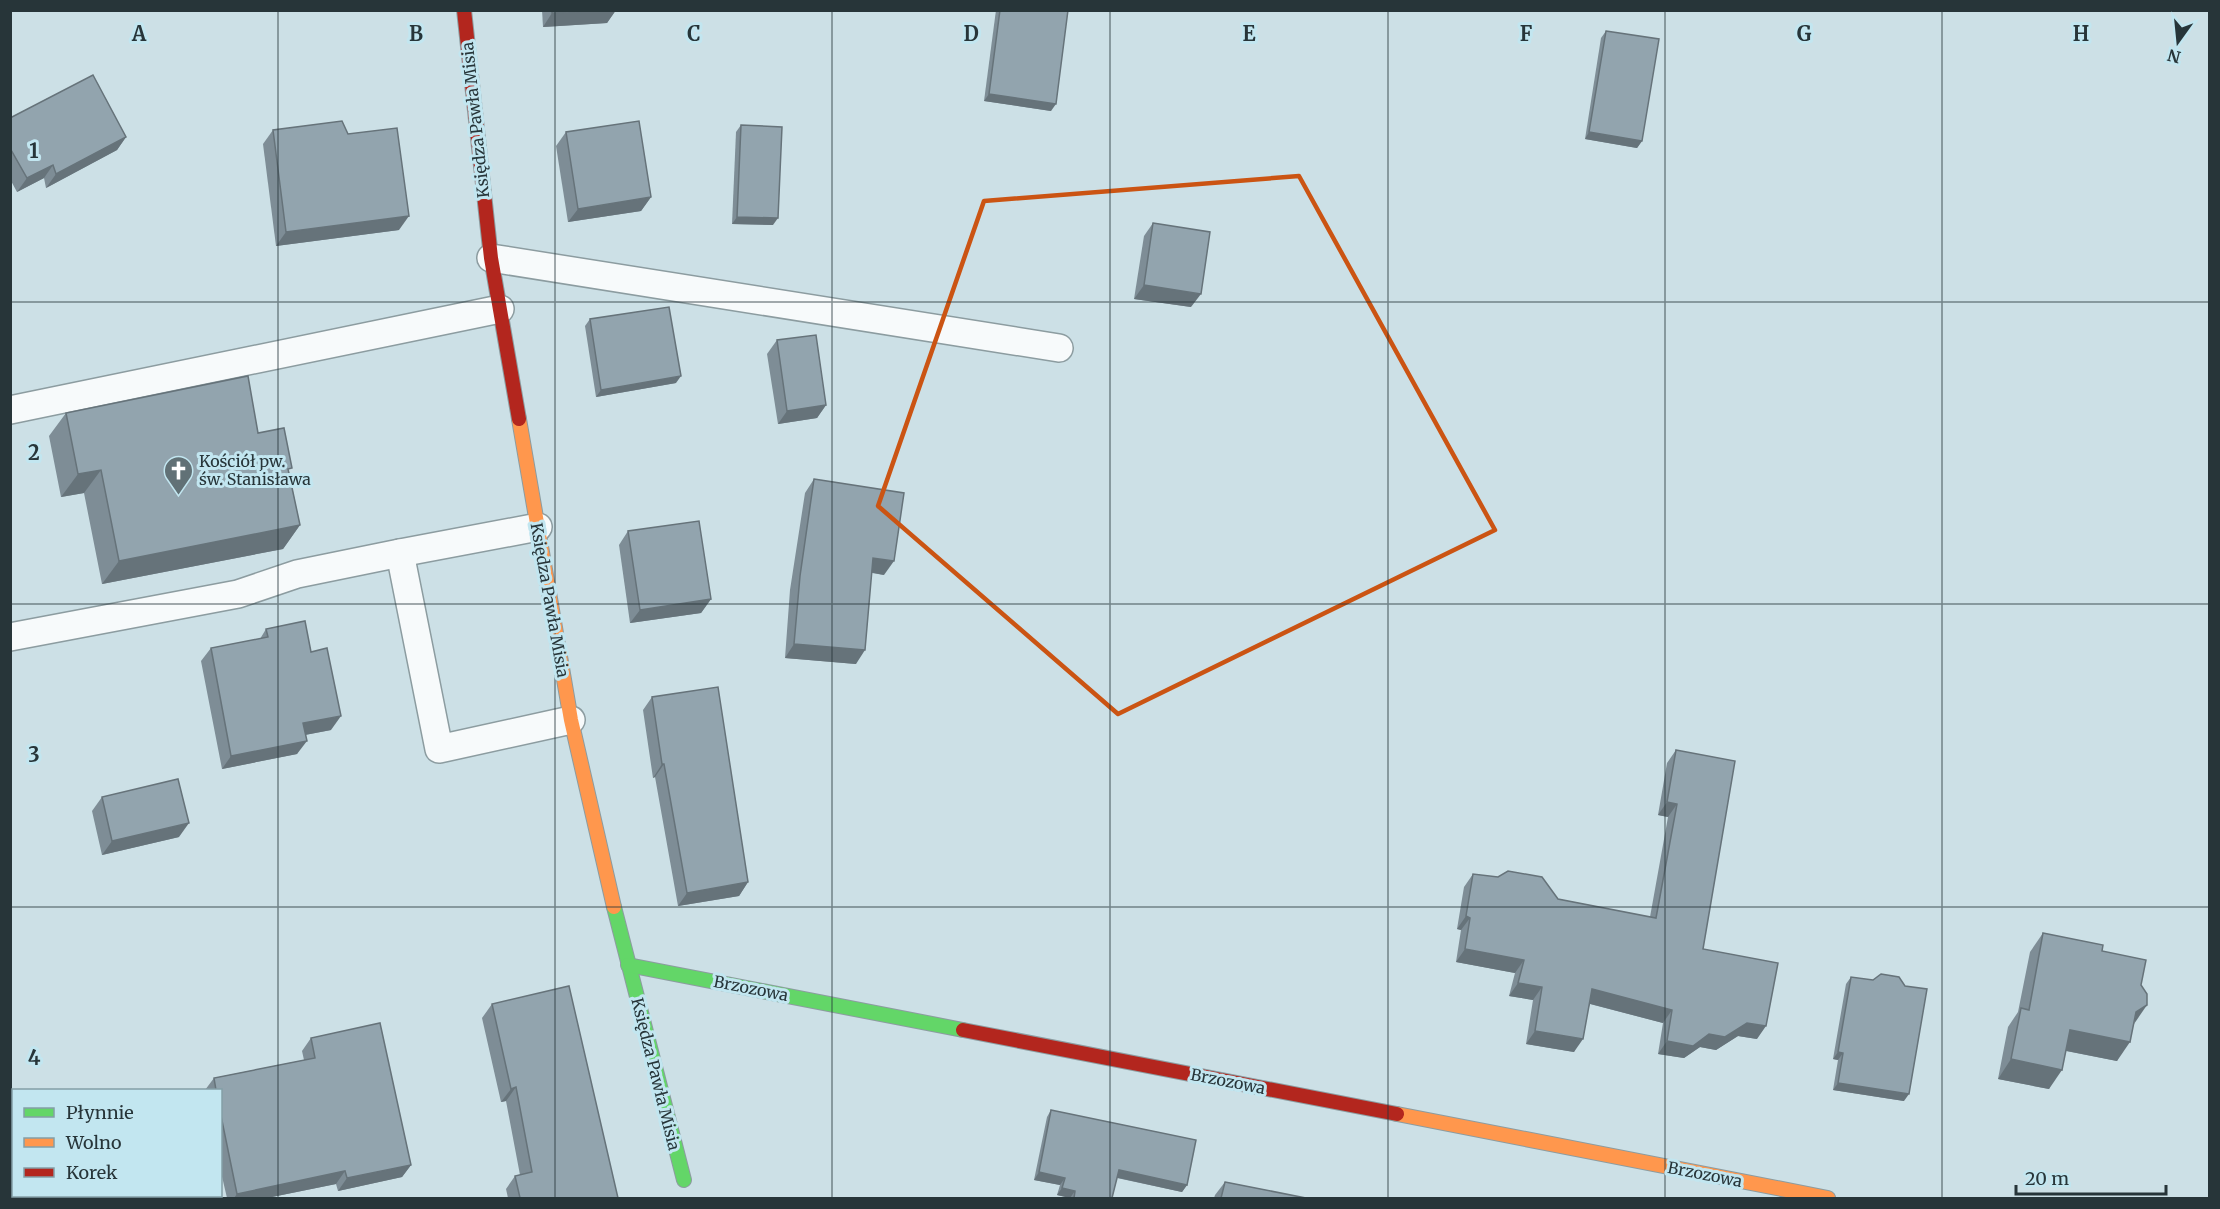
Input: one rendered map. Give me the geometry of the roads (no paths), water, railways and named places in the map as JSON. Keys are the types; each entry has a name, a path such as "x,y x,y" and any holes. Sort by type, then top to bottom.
{"street":[{"name":"Księdza Pawła Misia","path":"464,10 491,258 571,720 600,853 684,1180"},
{"name":"Brzozowa","path":"628,965 1828,1198"}],"lane":[{"path":"491,258 1059,348"},
{"path":"10,410 500,309"},
{"path":"10,637 238,594 297,574 538,527"},
{"path":"400,553 439,749 571,720"}],"place":[{"name":"Kościół pw. św. Stanisława","path":"178,496"}]}
